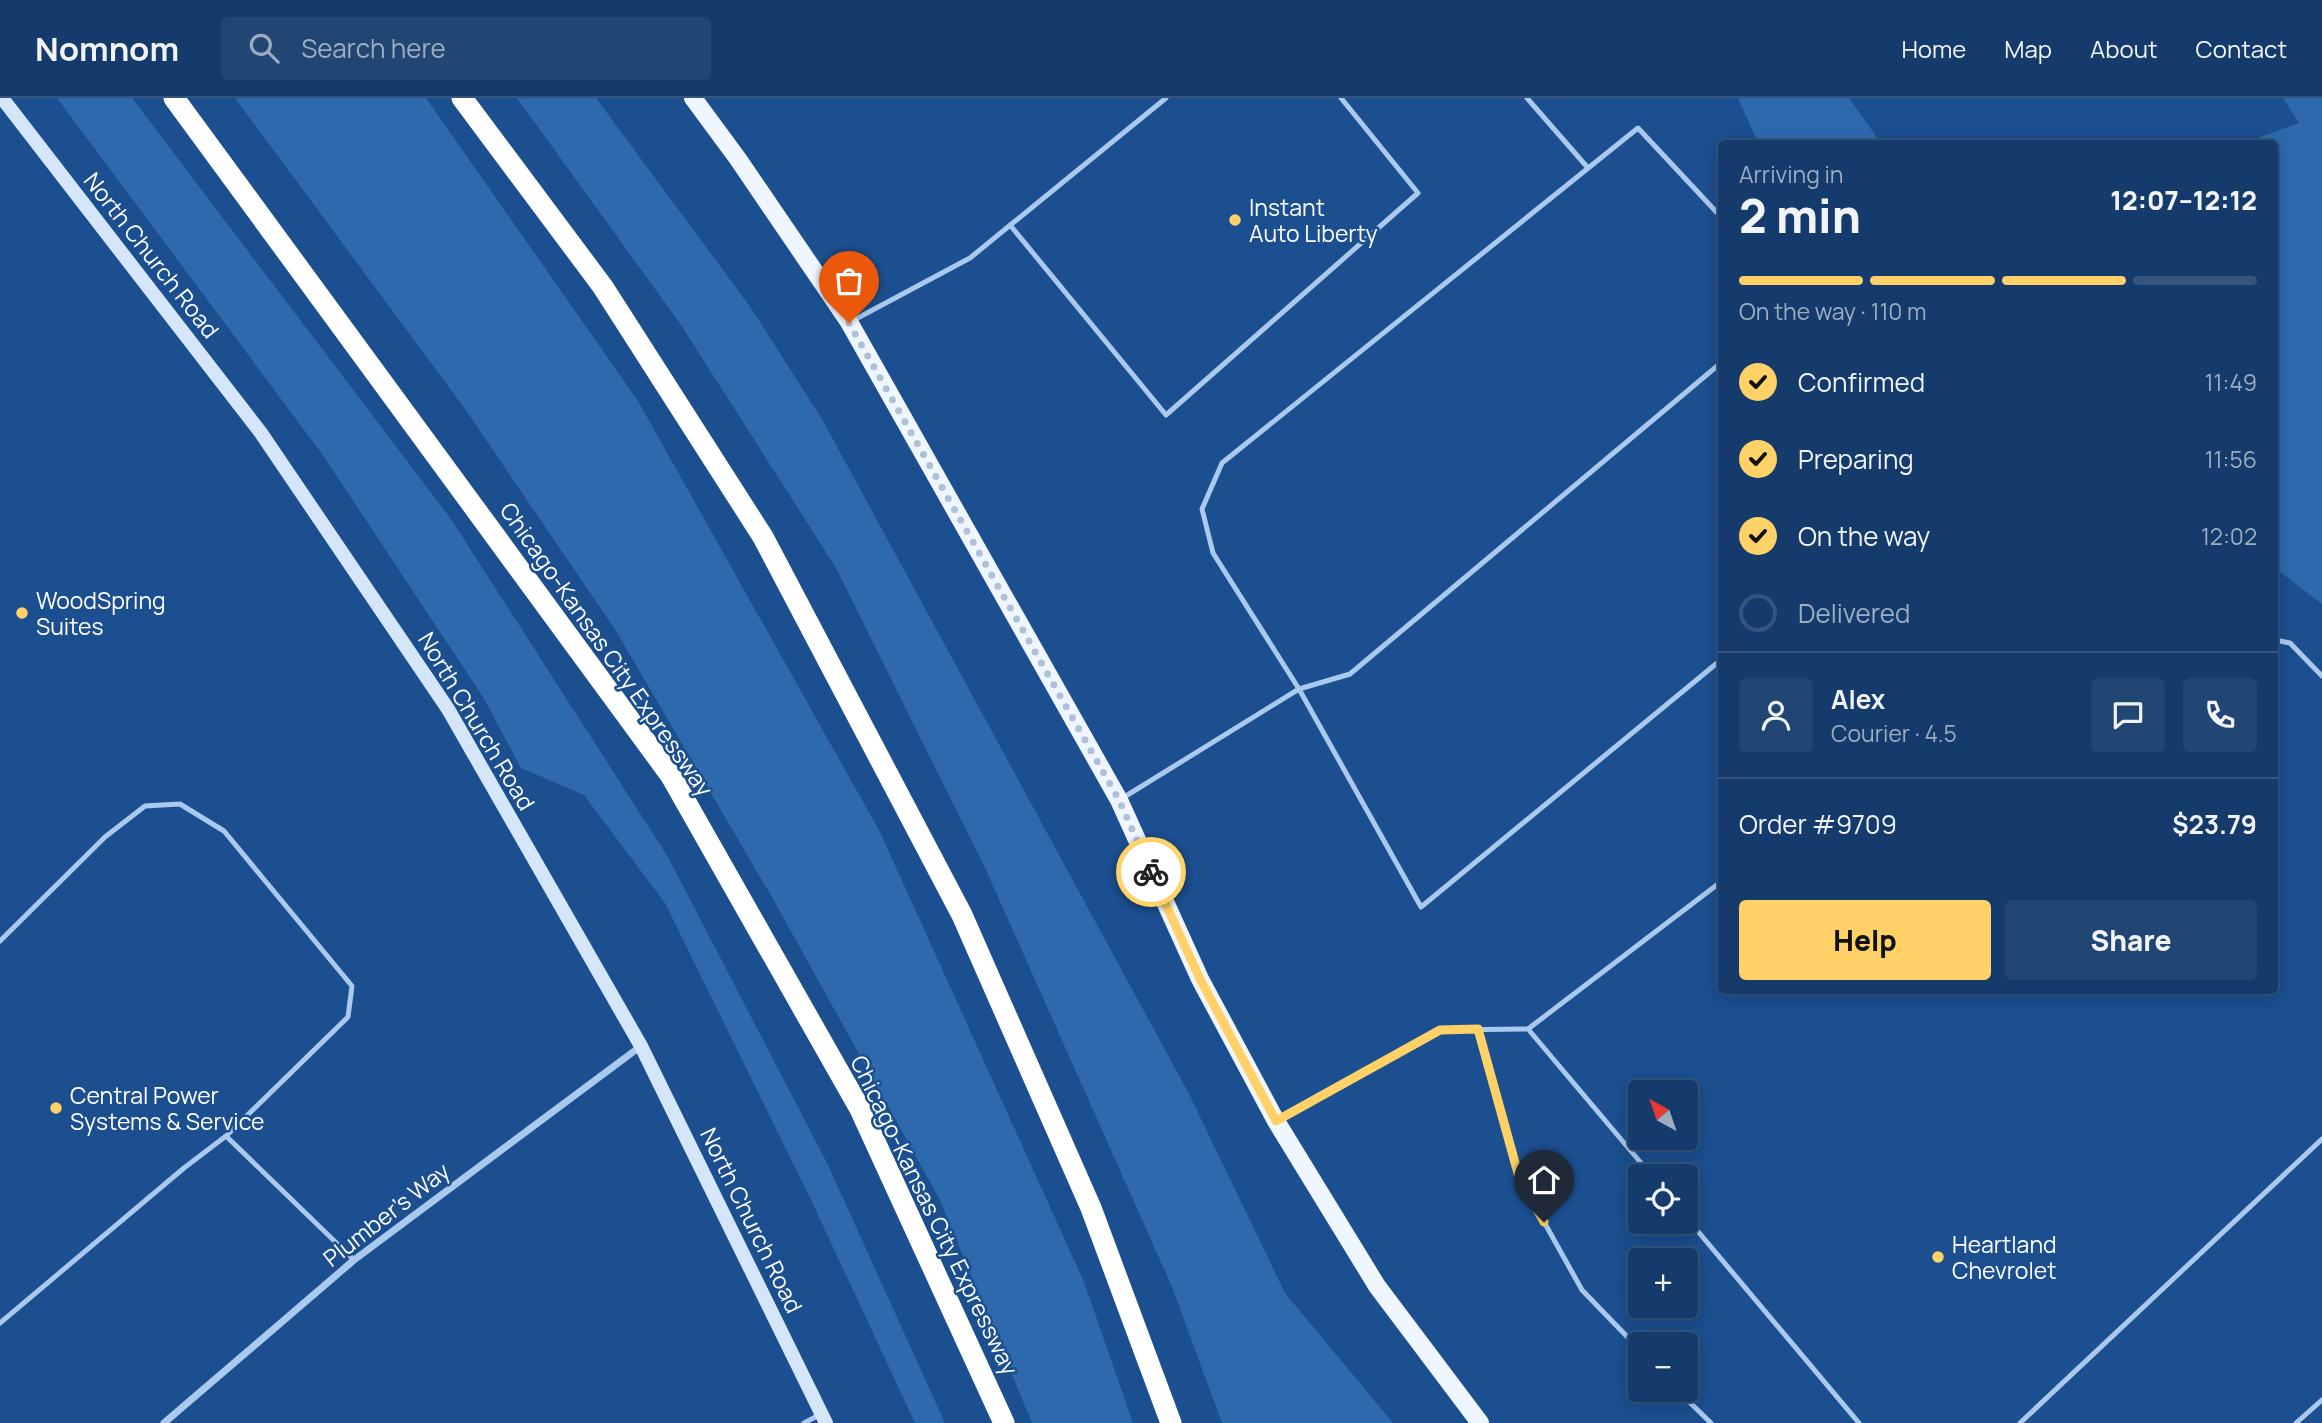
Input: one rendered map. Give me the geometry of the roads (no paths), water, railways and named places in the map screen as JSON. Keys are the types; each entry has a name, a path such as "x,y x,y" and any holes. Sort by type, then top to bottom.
{"highway":[{"name":"Chicago-Kansas City Expressway","path":"174,98 671,776 860,1109 1003,1423"},
{"path":"462,98 603,287 763,537 961,915 1091,1208 1171,1423"}],"main road":[{"name":"North Church Road","path":"2,98 261,433 448,709 640,1046 824,1418"},
{"path":"693,98 738,159 849,323 1119,800 1200,979 1276,1121 1377,1286 1480,1423"}],"street":[{"name":"Plumber's Way","path":"164,1423 354,1260 640,1046"}],"lane":[{"path":"849,323 970,258 1166,98"},
{"path":"1010,225 1166,415 1418,193 1341,98"},
{"path":"1527,98 1588,168"},
{"path":"1718,214 1638,128 1222,463 1202,509 1213,553 1299,689 1422,906 1718,662"},
{"path":"1119,800 1299,689 1350,674 1718,365"},
{"path":"2278,641 2290,643 2322,676"},
{"path":"0,942 106,837 145,806 180,804 224,831 352,986 348,1017 226,1136 184,1168 0,1323"},
{"path":"1276,1121 1440,1030 1528,1028 1718,884"},
{"path":"1528,1028 1642,1164"},
{"path":"1478,1029 1519,1177 1582,1290 1628,1338"},
{"path":"226,1136 354,1260"},
{"path":"2020,1423 2322,1139"},
{"path":"1698,1231 1859,1423"},
{"path":"2295,1423 2322,1400"},
{"path":"1689,1402 1711,1423"},
{"path":"804,1423 824,1418"}],"place":[{"name":"Instant Auto Liberty","path":"1235,220"},
{"name":"WoodSpring Suites","path":"22,613"},
{"name":"Central Power Systems & Service","path":"56,1108"},
{"name":"Heartland Chevrolet","path":"1938,1257"}]}
